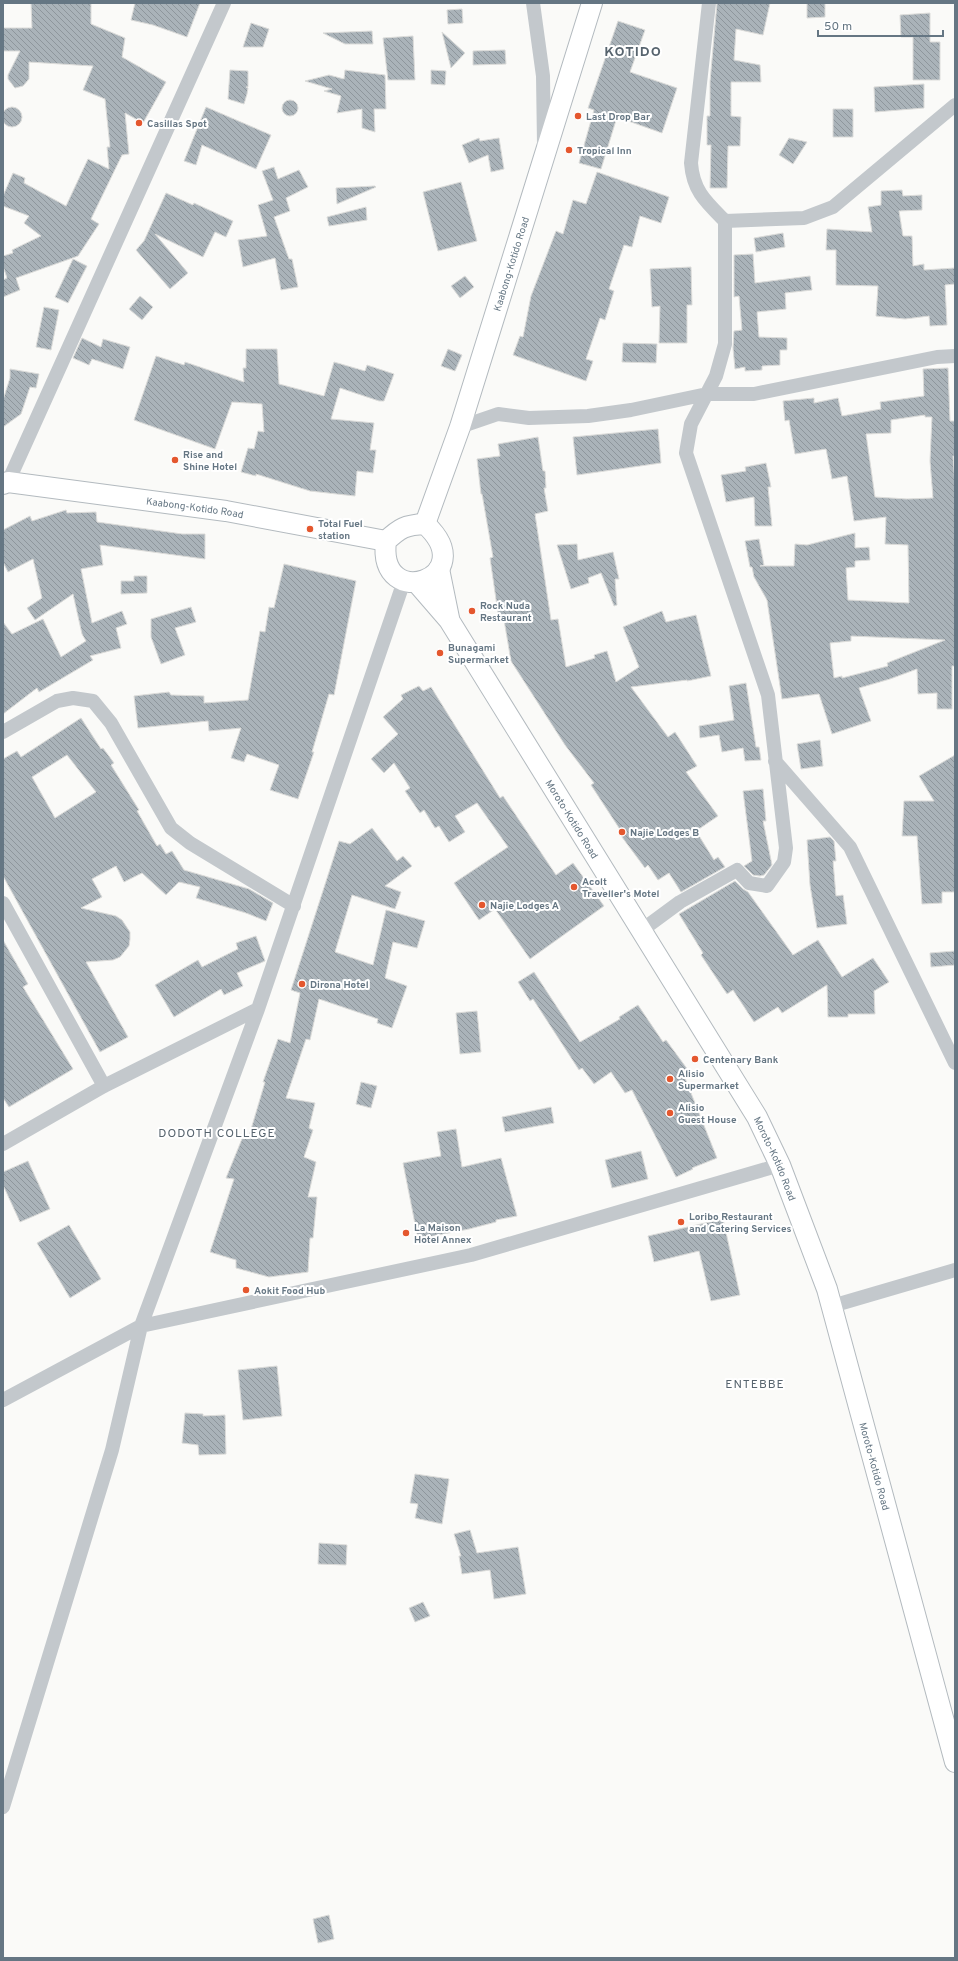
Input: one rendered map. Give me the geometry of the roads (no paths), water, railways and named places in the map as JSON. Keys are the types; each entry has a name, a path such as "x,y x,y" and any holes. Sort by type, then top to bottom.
{"main road":[{"name":"Kaabong-Kotido Road","path":"425,524 460,427 592,3"},
{"name":"Kaabong-Kotido Road","path":"6,483 226,511 386,541"},
{"path":"425,524 435,533 442,544 443,557 439,569 430,578 411,582 393,574 386,563 386,541 398,529 411,525 425,524"},
{"name":"Moroto-Kotido Road","path":"439,569 450,620"},
{"name":"Moroto-Kotido Road","path":"411,582 450,620 757,1117 780,1165 832,1306 955,1762"}],"street":[{"path":"6,483 224,3"},
{"path":"534,3 543,76 544,156"},
{"path":"642,930 680,902 737,870 749,883 767,886 784,862 786,848 768,695 686,453 691,424 716,376 725,344 725,221 706,202 697,190 692,177 691,163 709,3"},
{"path":"725,221 804,218 834,208 955,105"},
{"path":"460,427 498,414 529,418 588,416 631,410 707,394 754,394 937,357 955,356"},
{"path":"3,1807 112,1450 141,1326 258,1009 411,582"},
{"path":"3,732 57,701 73,698 94,701 112,722 171,828 190,843 294,906"},
{"path":"775,760 850,846 955,1063"},
{"path":"3,903 104,1086"},
{"path":"3,1144 104,1086 258,1009"},
{"path":"3,1400 141,1326 471,1255 780,1165"},
{"path":"832,1306 955,1270"}],"place":[{"name":"Last Drop Bar","path":"578,116"},
{"name":"Casillas Spot","path":"139,123"},
{"name":"Tropical Inn","path":"569,150"},
{"name":"Rise and Shine Hotel","path":"175,460"},
{"name":"Total Fuel station","path":"310,529"},
{"name":"Rock Nuda Restaurant","path":"472,611"},
{"name":"Bunagami Supermarket","path":"440,653"},
{"name":"Najie Lodges B","path":"622,832"},
{"name":"Acolt Traveller's Motel","path":"574,887"},
{"name":"Najie Lodges A","path":"482,905"},
{"name":"Dirona Hotel","path":"302,984"},
{"name":"Centenary Bank","path":"695,1059"},
{"name":"Alisio Supermarket","path":"670,1079"},
{"name":"Alisio Guest House","path":"670,1113"},
{"name":"Loribo Restaurant and Catering Services","path":"681,1222"},
{"name":"La Maison Hotel Annex","path":"406,1233"},
{"name":"Aokit Food Hub","path":"246,1290"}],"district":[{"name":"KOTIDO","path":"633,51"},
{"name":"DODOTH COLLEGE","path":"217,1133"},
{"name":"ENTEBBE","path":"755,1384"}]}
